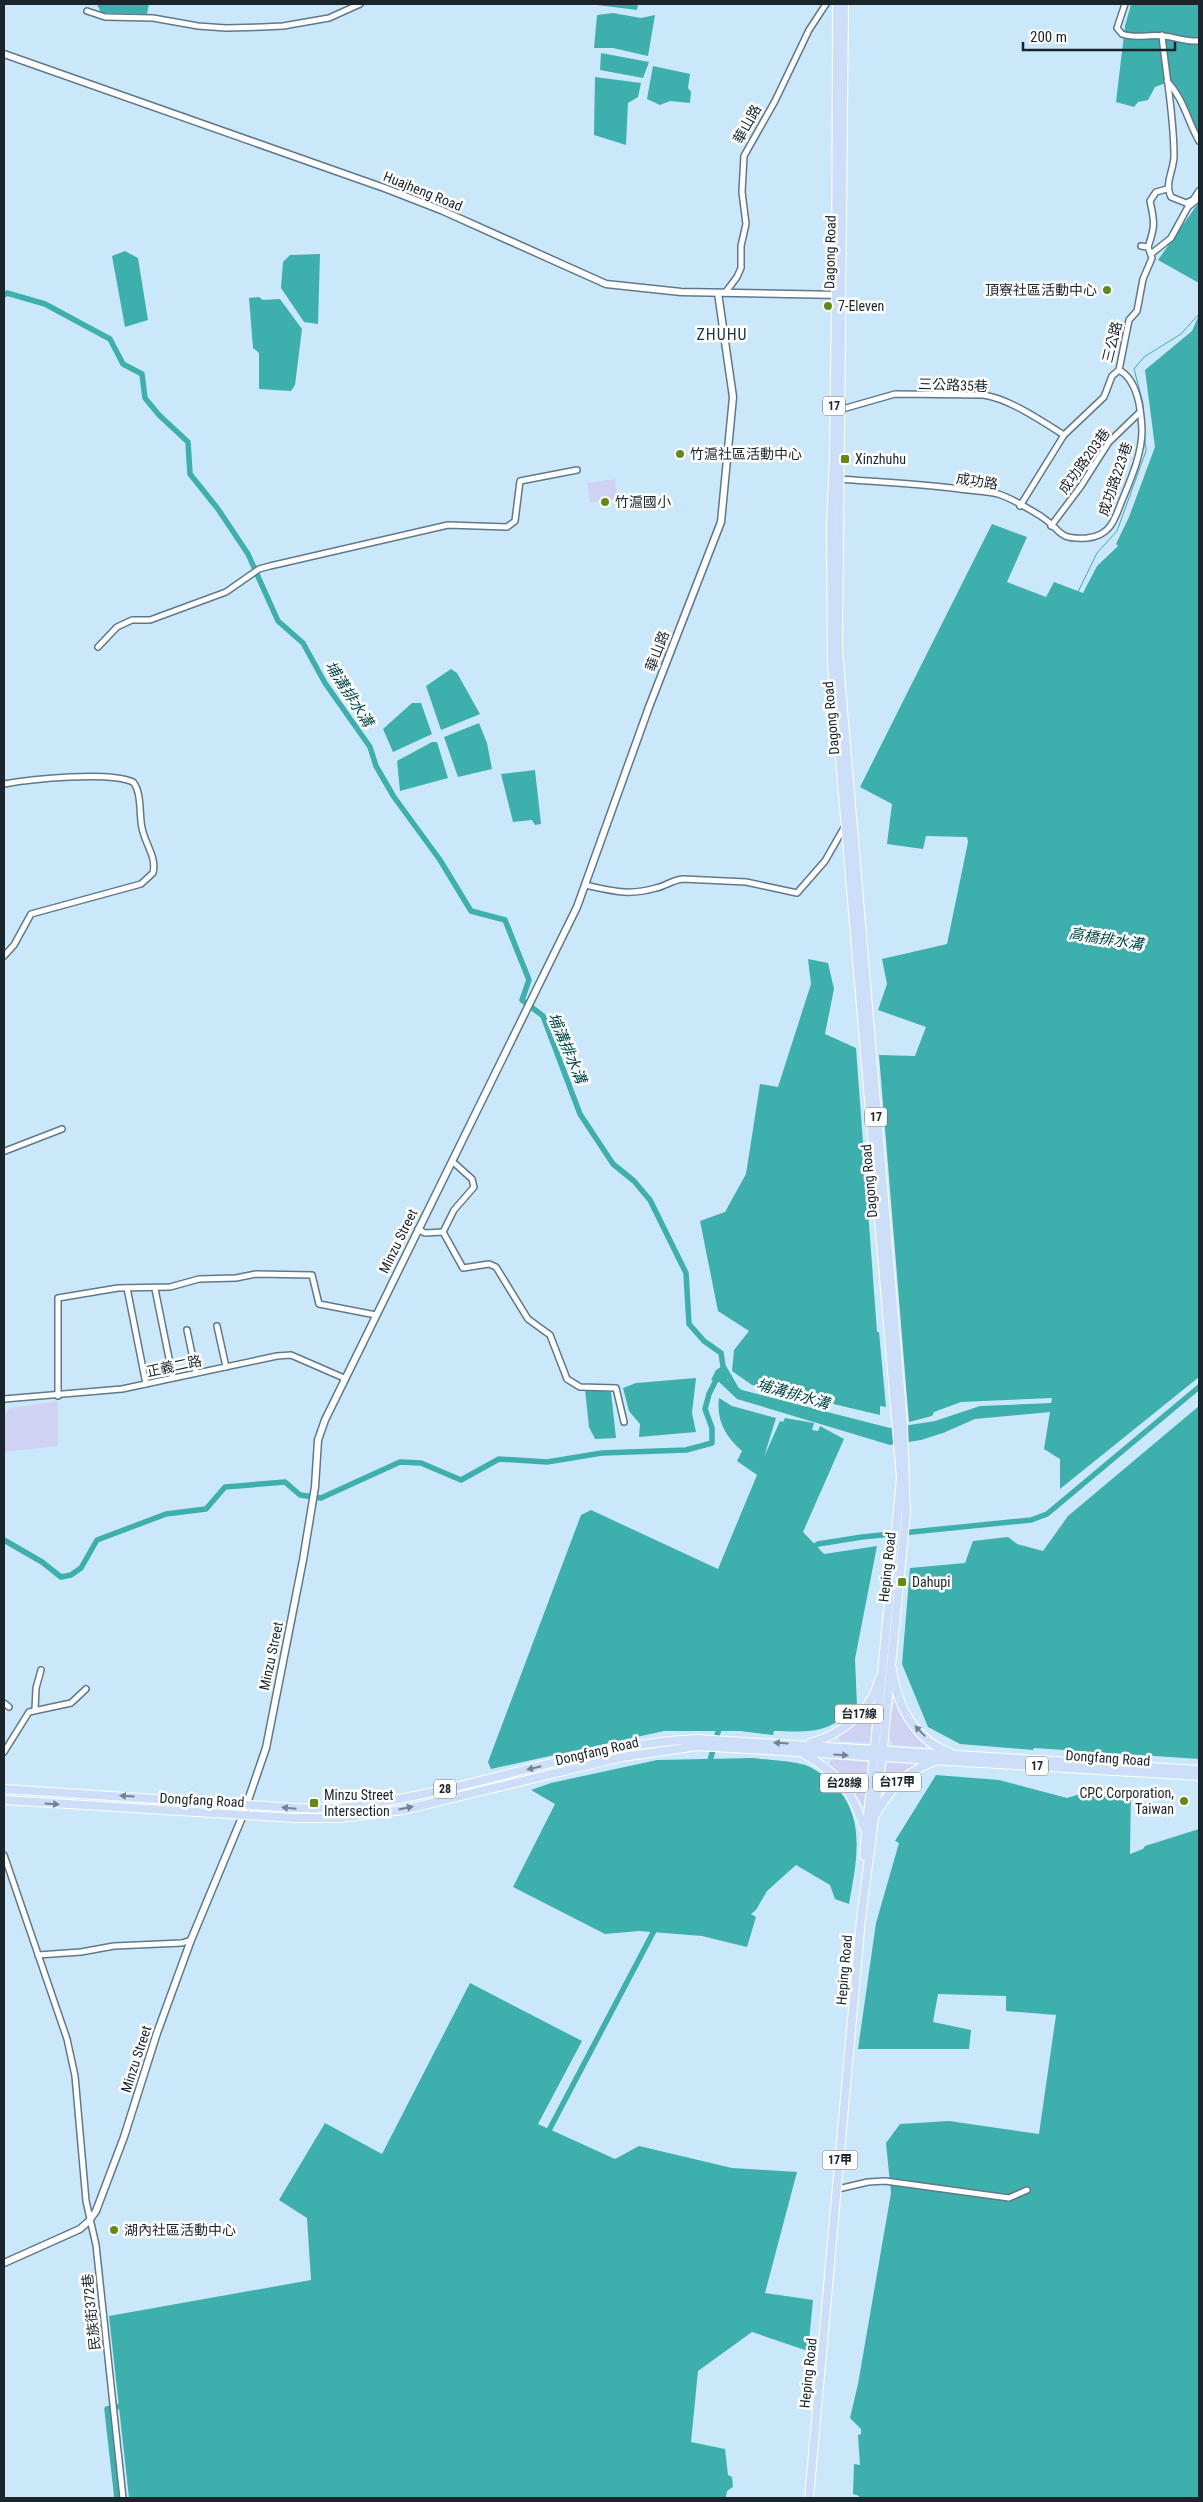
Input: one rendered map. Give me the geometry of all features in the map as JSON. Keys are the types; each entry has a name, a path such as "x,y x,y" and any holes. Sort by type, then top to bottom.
{"main road":[{"name":"Dagong Road","path":"837,4 839,295"},
{"name":"Dagong Road","path":"844,4 839,295 838,650 848,806 901,1445"},
{"name":"Dagong Road","path":"838,410 831,605 832,664 848,806 846,825 867,1041"},
{"name":"Heping Road","path":"807,2498 838,2189 861,1919 900,1530 901,1445"},
{"name":"台17線","path":"801,1749 834,1735 852,1722 867,1704 878,1683 888,1653"},
{"name":"台17線","path":"888,1653 898,1698 906,1715 930,1741 946,1751 960,1755"},
{"name":"Dongfang Road","path":"4,1789 321,1810 374,1804 617,1749 677,1740 710,1738 801,1749"},
{"name":"Dongfang Road","path":"4,1800 243,1815 340,1818 403,1810 622,1757 676,1747 708,1745 960,1755 1199,1770"},
{"name":"台28線","path":"801,1749 830,1770 845,1784 865,1830"},
{"name":"Heping Road","path":"807,2498 865,1830 878,1753"},
{"name":"Dongfang Road","path":"878,1753 938,1760 1199,1776"},
{"name":"台17甲","path":"872,1821 898,1781 918,1768 938,1760"}],"street":[{"path":"87,11 105,17 153,18 198,26 226,28 283,26 330,18 360,4"},
{"name":"華山路","path":"526,1013 585,885 649,707 721,522 733,397 721,293 737,277 741,268 741,246 746,224 742,192 744,156 809,30 826,4"},
{"path":"1125,4 1118,23 1119,31 1128,36 1162,36 1187,41 1199,41"},
{"path":"1162,36 1166,80 1172,103 1174,153 1167,188 1173,198 1186,203 1192,200 1199,191"},
{"name":"Huajheng Road","path":"4,54 387,189 441,210 606,284 653,290 839,295"},
{"path":"1166,80 1179,95 1188,121 1199,141"},
{"path":"1167,188 1156,192 1150,201 1155,217 1154,230 1148,248 1151,254 1171,238 1188,207 1199,198"},
{"path":"1140,246 1148,248"},
{"name":"三公路","path":"1020,506 1064,435 1104,397 1112,376 1119,370 1128,320 1137,311 1143,280 1152,258 1151,254"},
{"name":"成功路223巷","path":"1098,537 1114,522 1133,471 1141,442 1139,413 1133,385 1127,374 1119,370"},
{"name":"三公路35巷","path":"838,410 895,394 983,395 991,396 1020,410 1064,435"},
{"name":"成功路203巷","path":"1051,526 1081,486 1109,442 1139,413"},
{"path":"98,647 116,627 132,620 150,620 226,592 259,569 448,525 507,528 515,521 520,481 577,470"},
{"name":"成功路","path":"839,479 950,488 997,494 1042,517 1056,531 1072,538 1098,537"},
{"path":"4,784 82,777 117,778 133,782 137,789 142,831 155,864 153,873 141,884 31,914 14,945 4,956"},
{"path":"585,885 625,894 658,888 674,880 746,882 797,893 825,861 846,825"},
{"name":"Minzu Street","path":"90,2221 96,2211 124,2137 157,2033 191,1940 243,1815 266,1748 311,1511 315,1486 318,1440 344,1378 526,1013"},
{"path":"5,1151 62,1130"},
{"path":"443,1232 454,1210 474,1187 472,1179 452,1161"},
{"path":"418,1229 426,1233 443,1232"},
{"path":"443,1232 462,1268 489,1264 501,1274 528,1318 550,1336 567,1379 580,1387 616,1388 624,1422"},
{"path":"58,1396 56,1302 58,1298 97,1290 155,1289 199,1279 236,1278 256,1274 303,1274 312,1275 319,1304 376,1315"},
{"path":"127,1288 146,1384"},
{"path":"155,1289 173,1378"},
{"path":"217,1326 226,1367"},
{"path":"187,1330 196,1373"},
{"name":"正義二路","path":"4,1399 58,1396 146,1384 277,1356 291,1355 344,1378"},
{"path":"35,1710 36,1688 41,1670"},
{"path":"4,1752 24,1717 35,1710 71,1703 86,1689"},
{"path":"4,1703 9,1707"},
{"name":"民族街372巷","path":"4,1855 67,2038 75,2076 90,2221 96,2245 123,2498"},
{"path":"38,1955 82,1952 114,1946 182,1943 191,1940"},
{"path":"838,2189 868,2182 885,2181 1009,2198 1027,2190"},
{"path":"4,2263 80,2229 90,2221"}],"shaded area":[{"path":"615,479 618,499 590,503 587,483"},
{"path":"58,1401 58,1446 4,1452 4,1414 11,1408"},
{"path":"896,1702 926,1743 925,1747 894,1745 891,1741 889,1725 894,1703"},
{"path":"873,1705 877,1706 873,1743 841,1741 838,1737 840,1734 860,1721"},
{"path":"832,1759 871,1763 865,1806 847,1780 829,1765"},
{"path":"887,1761 913,1762 914,1765 898,1778 886,1794 883,1791"}],"water":[{"path":"97,4 149,4 147,14 101,13"},
{"path":"589,4 638,4 637,10"},
{"path":"1131,4 1199,4 1199,138 1168,82 1155,87 1148,100 1138,102 1134,107 1116,102 1125,26"},
{"path":"613,13 641,18 655,15 648,56 613,48 594,48 597,15"},
{"path":"601,53 649,62 643,78 600,70"},
{"path":"653,66 690,74 688,88 691,92 690,103 670,101 660,105 647,99"},
{"path":"595,77 641,83 638,97 628,103 626,145 594,135"},
{"path":"1199,202 1199,283 1158,260"},
{"path":"125,251 138,258 148,320 125,327 112,256"},
{"path":"320,254 318,324 304,322 281,288 283,262 290,255"},
{"path":"259,297 263,300 280,299 302,329 295,385 291,391 259,389 259,353 253,348 249,298"},
{"name":"高橋排水溝","path":"1199,315 1199,1377 1060,1489 1060,1459 1044,1449 1050,1412 975,1419 921,1440 890,1445 737,1399 719,1382 711,1380 716,1370 724,1365 728,1381 742,1390 890,1428 935,1421 980,1406 1051,1403 1052,1398 961,1402 934,1412 932,1416 909,1422 879,1055 915,1056 926,1027 878,1010 887,984 882,959 947,944 968,842 967,837 926,836 923,849 887,844 892,804 860,787 992,524 1027,537 1007,582 1046,597 1054,582 1083,593 1097,566 1118,546 1116,544 1129,517 1155,447 1145,370 1192,331"},
{"path":"451,669 457,673 480,714 441,730 426,686"},
{"path":"412,703 421,703 432,734 393,752 383,729"},
{"path":"479,723 487,743 492,769 458,777 444,737"},
{"path":"432,742 437,742 448,778 400,791 397,761"},
{"path":"535,770 541,824 535,825 532,820 513,822 501,774"},
{"path":"808,959 828,963 834,989 825,1034 856,1048 877,1332 879,1332 886,1407 880,1406 880,1415 752,1385 732,1371 734,1350 749,1331 718,1311 700,1221 725,1212 746,1174 760,1084 778,1087 811,984"},
{"path":"696,1378 692,1413 696,1432 639,1437 640,1424 629,1411 623,1388 636,1383"},
{"path":"585,1389 611,1392 616,1438 595,1439 589,1427"},
{"path":"719,1398 732,1406 776,1418 764,1457 780,1421 783,1422 785,1418 814,1423 812,1430 818,1431 820,1426 844,1439 803,1532 824,1554 877,1546 855,1659 857,1706 837,1722 809,1731 774,1731 773,1735 740,1731 664,1731 491,1769 488,1762 581,1515 591,1510 718,1569 757,1475 737,1461 742,1451 723,1428 719,1414"},
{"path":"1199,1406 1199,1759 960,1744 928,1727 902,1664 910,1568 965,1563 973,1541 1008,1537 1017,1544 1043,1551 1068,1516"},
{"path":"753,1758 791,1762 810,1767 829,1780 842,1795 851,1810 857,1845 849,1904 835,1899 830,1885 796,1865 767,1891 756,1910 751,1914 756,1917 747,1947 702,1936 639,1931 605,1934 513,1887 555,1804 531,1790 551,1783 657,1760"},
{"path":"936,1775 999,1780 1067,1798 1100,1788 1131,1788 1130,1854 1143,1849 1145,1846 1199,1829 1199,2498 859,2498 859,2496 853,2494 854,2464 860,2465 858,2435 861,2434 861,2429 850,2418 858,2384 891,2193 886,2143 900,2124 949,2121 1039,2134 1056,2015 1006,2011 1006,1996 938,1994 933,2022 971,2030 969,2049 858,2049 876,1923 899,1843 895,1841"},
{"path":"470,1983 582,2041 538,2124 615,2159 639,2146 732,2168 797,2172 765,2293 813,2300 808,2351 752,2332 698,2371 691,2442 725,2449 728,2475 732,2477 733,2487 727,2491 726,2497 718,2498 129,2498 109,2316 311,2280 307,2218 279,2200 325,2123 382,2154"}],"waterway":[{"name":"埔溝排水溝","path":"4,295 7,293 45,304 110,339 123,364 142,374 145,398 159,415 188,442 190,474 218,509 248,554 278,621 303,643 325,683 370,747 376,766 394,797 440,860 471,911 505,920 529,980 522,1000 543,1016 580,1114 613,1164 634,1181 650,1200 686,1273 689,1324 704,1341 721,1353 723,1366 738,1392"},
{"path":"1144,422 1143,403 1134,369 1144,357 1181,334 1199,314"},
{"path":"1078,592 1097,553 1117,531 1146,451 1144,431"},
{"path":"4,1540 42,1562 61,1577 71,1575 81,1568 97,1540 166,1514 206,1509 225,1487 285,1482 300,1495 321,1498 400,1462 421,1463 461,1480 499,1459 547,1462 602,1453 686,1450 712,1443 712,1428 705,1409 709,1394 718,1376"},
{"path":"811,1549 818,1544 862,1537 1031,1520 1047,1514 1199,1387"},
{"path":"709,1764 720,1725"},
{"path":"546,2136 656,1927"},
{"path":"117,2498 107,2409 125,2405"}],"place":[{"name":"頂寮社區活動中心","path":"1107,290"},
{"name":"7-Eleven","path":"828,306"},
{"name":"竹滬社區活動中心","path":"680,454"},
{"name":"Xinzhuhu","path":"845,459"},
{"name":"竹滬國小","path":"605,502"},
{"name":"Dahupi","path":"902,1582"},
{"name":"CPC Corporation, Taiwan","path":"1184,1801"},
{"name":"Minzu Street Intersection","path":"314,1803"},
{"name":"湖內社區活動中心","path":"114,2230"}],"district":[{"name":"ZHUHU","path":"722,334"}]}
